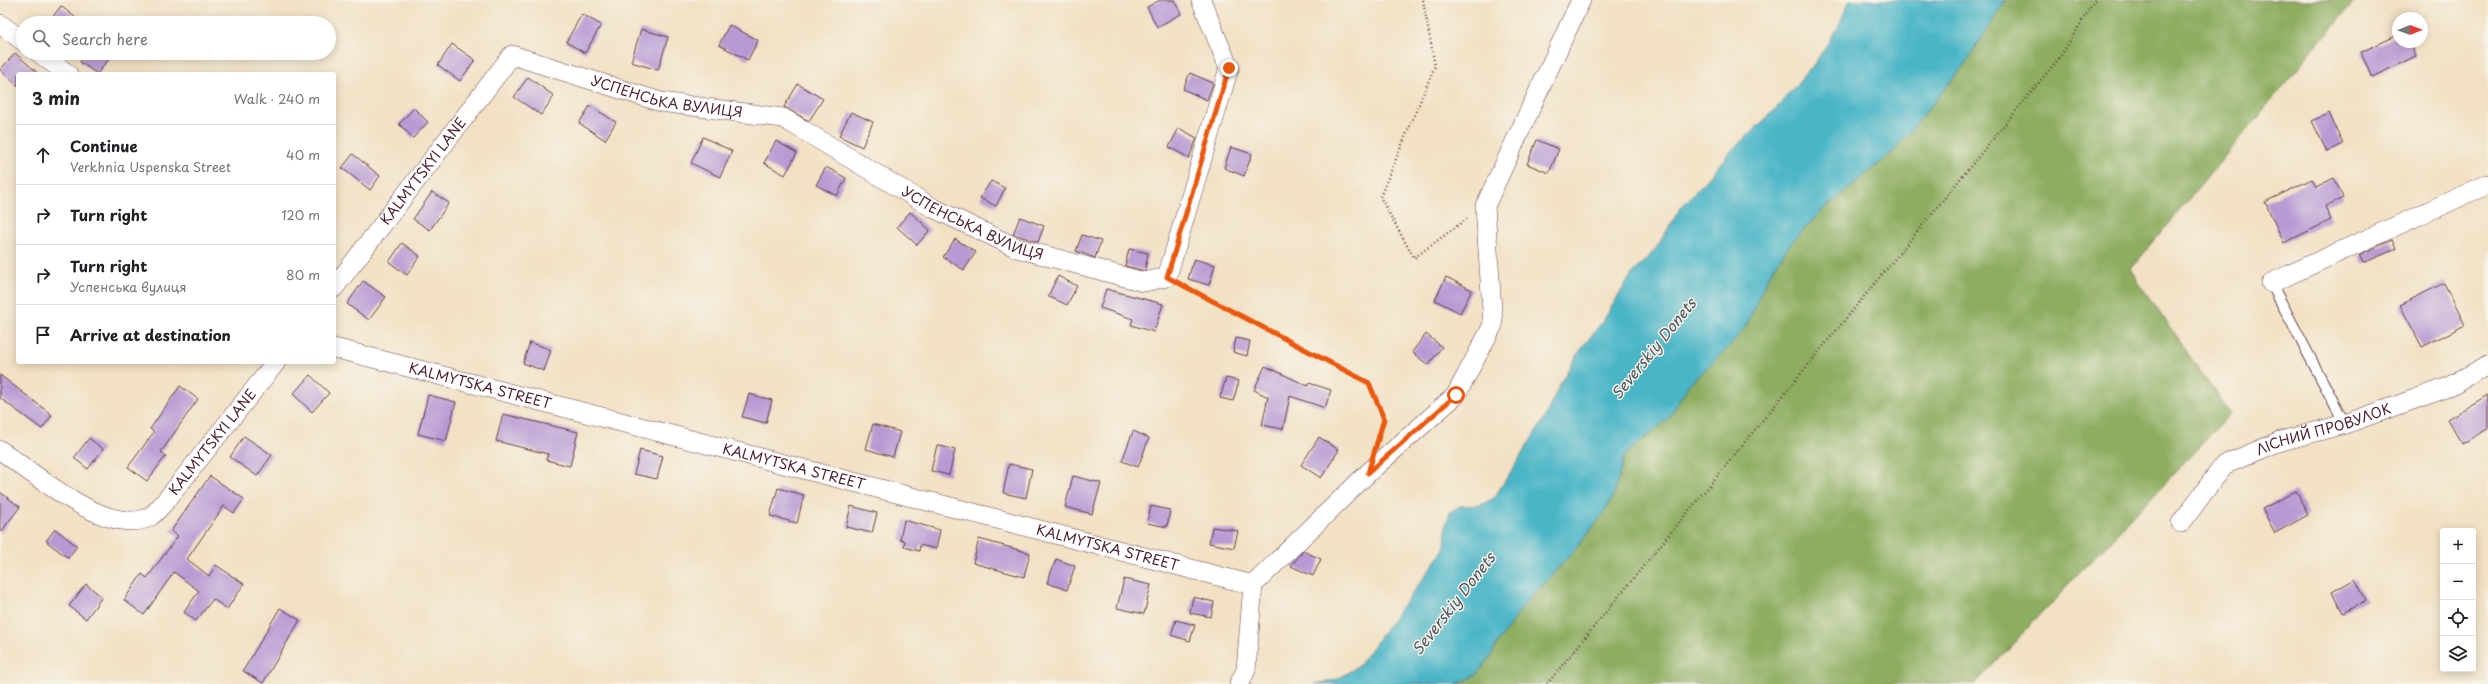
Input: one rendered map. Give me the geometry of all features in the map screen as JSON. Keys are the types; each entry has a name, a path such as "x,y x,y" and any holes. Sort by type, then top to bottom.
{"street":[{"path":"1167,277 1229,68 1201,0"},
{"path":"1239,684 1246,670 1253,585 1368,473 1456,395 1492,325 1485,206 1581,0"},
{"path":"0,24 16,36"},
{"name":"УСПЕНСЬКА ВУЛИЦЯ","path":"512,55 661,102 783,118 932,208 1017,248 1144,282 1167,277"},
{"name":"KALMYTSKYI LANE","path":"336,285 512,55"},
{"path":"49,60 65,72"},
{"path":"2271,283 2488,184"},
{"name":"KALMYTSKA STREET","path":"336,349 1253,585"},
{"name":"KALMYTSKYI LANE","path":"0,450 79,505 104,517 122,520 150,516 164,503 274,364"},
{"name":"ЛІСНИЙ ПРОВУЛОК","path":"2181,523 2224,465 2278,442 2345,424 2446,388 2488,365"}],"lane":[{"path":"2271,283 2345,424"}],"path":[{"path":"1423,0 1435,66 1380,197 1414,258 1469,217"},
{"path":"1547,684 2060,57 2095,0"},
{"path":"1167,277 1369,383 1384,419 1378,440"}],"green space":[{"path":"2006,0 2355,0 2130,270 2230,414 1975,684 1457,684 1475,676 1490,658 1497,644 1524,605 1574,551 1604,513 1614,494 1625,455 1669,418 1689,384 1706,368 1758,298 1769,275 1790,244 1825,208 1893,152 1965,64"}],"water":[{"name":"Severskiy Donets","path":"1850,0 2006,0 1965,64 1893,152 1825,208 1790,244 1769,275 1746,326 1728,348 1689,384 1669,418 1625,455 1614,494 1604,513 1574,551 1524,605 1497,644 1490,658 1475,676 1457,684 1315,684 1338,679 1358,666 1439,557 1445,546 1446,524 1450,512 1460,506 1480,505 1494,498 1543,421 1561,382 1581,349 1602,322 1632,274 1655,250 1680,209 1732,150 1772,113 1812,67 1837,29"}],"building":[{"path":"1160,0 1174,0 1181,14 1157,27 1147,7"},
{"path":"61,6 73,16 53,16"},
{"path":"582,14 601,25 585,53 566,42"},
{"path":"729,25 758,40 748,60 719,45"},
{"path":"641,29 668,37 658,70 631,62"},
{"path":"2392,38 2392,48 2413,48 2416,56 2372,77 2361,52"},
{"path":"452,44 475,60 460,81 438,65"},
{"path":"15,53 16,60 23,60 37,72 16,72 16,84 0,70"},
{"path":"82,60 108,60 99,72 94,72 80,62"},
{"path":"1190,73 1213,83 1207,100 1183,89"},
{"path":"528,77 554,96 541,115 514,97"},
{"path":"798,84 823,99 809,121 784,107"},
{"path":"590,106 616,122 605,140 579,123"},
{"path":"414,108 428,122 413,138 399,124"},
{"path":"851,112 873,122 862,147 839,136"},
{"path":"2329,113 2343,144 2327,152 2312,121"},
{"path":"1179,128 1197,138 1189,158 1169,147"},
{"path":"703,137 732,151 720,177 691,163"},
{"path":"1537,140 1559,149 1549,173 1527,164"},
{"path":"776,141 797,153 785,175 764,163"},
{"path":"1231,147 1252,154 1244,176 1224,168"},
{"path":"353,154 380,176 370,190 342,168"},
{"path":"826,167 846,178 837,196 816,185"},
{"path":"2334,178 2343,198 2325,206 2331,220 2284,243 2265,202 2312,179 2316,187"},
{"path":"991,181 1005,188 996,206 980,198"},
{"path":"432,192 449,203 430,230 413,219"},
{"path":"910,212 930,230 917,245 897,227"},
{"path":"1020,217 1044,226 1038,242 1013,234"},
{"path":"1082,235 1101,241 1095,258 1076,251"},
{"path":"955,239 976,252 964,270 943,257"},
{"path":"2392,240 2396,249 2363,263 2359,255"},
{"path":"402,243 420,256 407,275 389,262"},
{"path":"1129,249 1148,253 1145,271 1125,266"},
{"path":"1194,259 1215,265 1209,285 1188,279"},
{"path":"1058,276 1077,286 1067,305 1048,296"},
{"path":"1446,277 1472,290 1460,313 1435,300"},
{"path":"363,281 386,297 369,320 347,304"},
{"path":"2444,283 2465,325 2422,347 2400,305"},
{"path":"1106,289 1163,304 1154,332 1131,325 1133,319 1100,308"},
{"path":"1426,334 1442,347 1428,365 1412,352"},
{"path":"1236,338 1250,341 1247,356 1233,352"},
{"path":"530,342 551,350 544,371 523,363"},
{"path":"1265,366 1308,386 1309,383 1331,390 1325,408 1290,396 1283,429 1262,425 1268,397 1254,390"},
{"path":"0,375 52,415 42,429 0,398"},
{"path":"310,375 329,393 312,412 293,394"},
{"path":"1226,378 1239,381 1233,401 1220,398"},
{"path":"180,386 198,399 161,452 166,456 147,481 128,467 154,432 150,429"},
{"path":"749,394 772,400 766,423 742,417"},
{"path":"428,395 456,402 446,441 418,434"},
{"path":"2488,395 2488,428 2462,444 2447,419"},
{"path":"503,414 578,432 570,466 546,460 548,454 496,441"},
{"path":"873,424 900,432 893,457 866,449"},
{"path":"1133,431 1149,438 1138,467 1122,461"},
{"path":"244,436 272,455 257,476 230,457"},
{"path":"1319,437 1339,450 1321,478 1301,465"},
{"path":"89,438 103,449 88,469 74,458"},
{"path":"937,445 955,450 949,475 931,471"},
{"path":"640,450 663,456 657,479 634,474"},
{"path":"1009,464 1032,469 1026,498 1003,493"},
{"path":"210,476 244,499 234,513 224,506 187,559 209,576 216,565 244,584 227,609 213,599 196,621 184,612 199,591 174,572 144,615 124,600 142,574 147,578 178,536 171,531"},
{"path":"1073,476 1101,483 1092,514 1065,507"},
{"path":"778,488 804,495 797,523 770,516"},
{"path":"2296,491 2308,515 2275,533 2262,509"},
{"path":"0,492 20,507 0,533"},
{"path":"851,506 877,513 872,533 846,527"},
{"path":"1151,506 1170,510 1167,527 1147,523"},
{"path":"904,520 940,530 936,549 920,545 919,551 904,547 905,541 900,540"},
{"path":"1212,527 1238,531 1234,548 1209,543"},
{"path":"55,529 77,546 68,558 46,541"},
{"path":"979,539 1030,553 1024,577 973,563"},
{"path":"1303,551 1321,559 1313,576 1291,566"},
{"path":"1056,559 1075,566 1067,590 1047,583"},
{"path":"1124,579 1151,585 1144,614 1117,608"},
{"path":"2355,579 2366,600 2343,613 2332,592"},
{"path":"86,584 102,597 86,619 69,606"},
{"path":"1193,597 1214,602 1211,617 1190,613"},
{"path":"280,608 300,620 263,683 243,671"},
{"path":"1176,620 1195,625 1190,641 1171,635"}],"route":[{"path":"1229,68 1167,277 1369,383 1384,419 1368,473 1456,395"}]}
